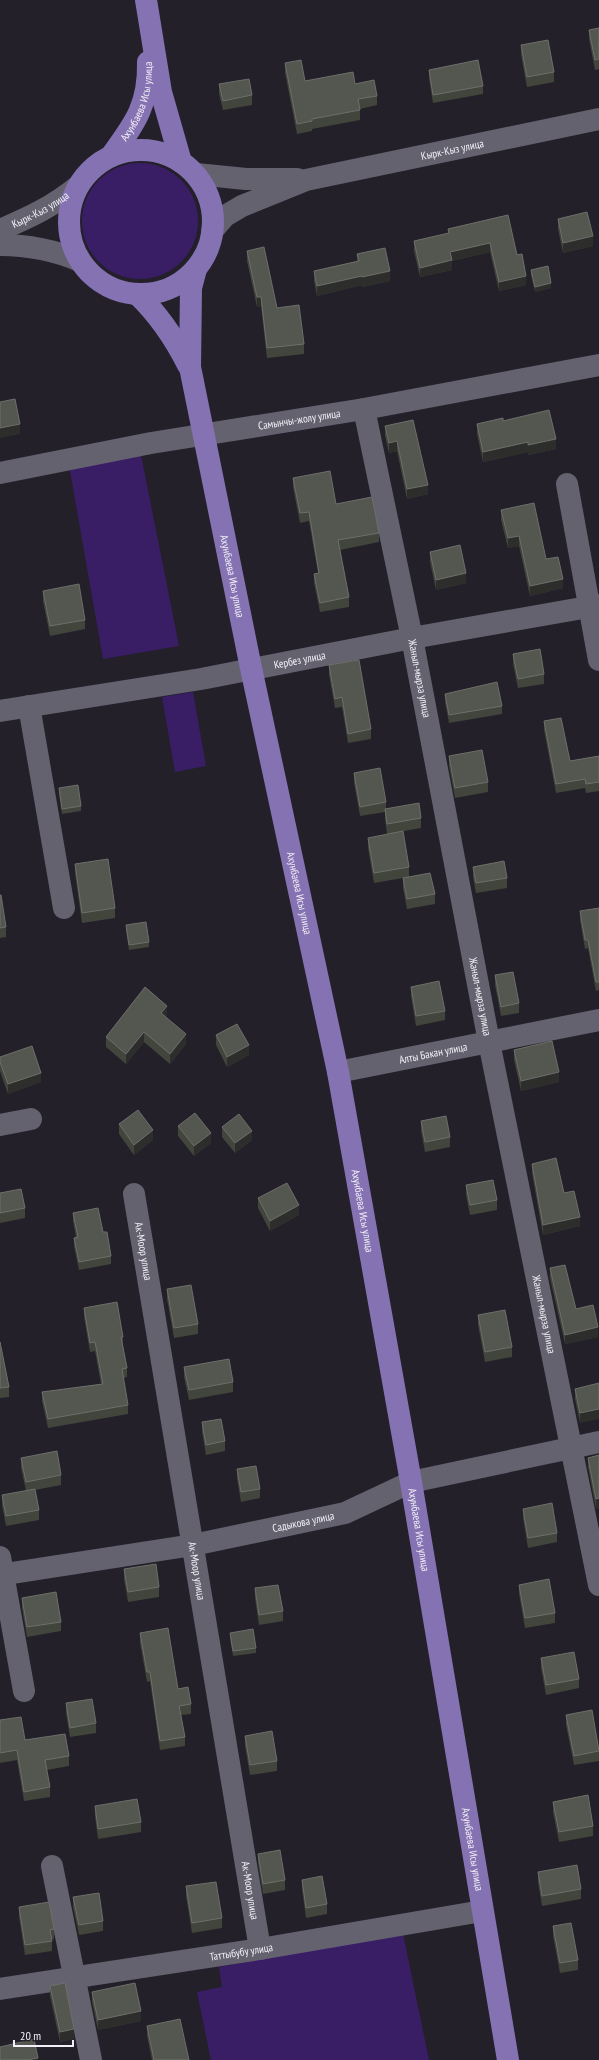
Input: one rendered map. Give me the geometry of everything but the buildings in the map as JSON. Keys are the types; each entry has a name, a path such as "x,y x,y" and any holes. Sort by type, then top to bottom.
{"main road":[{"name":"Ахунбаева Исы улица","path":"111,156 141,112 148,68 147,8"},
{"name":"Ахунбаева Исы улица","path":"147,8 161,92 189,168 209,199 213,220 207,251 196,269 191,288 190,368 202,435 338,1072 412,1482 482,1911 508,2060"},
{"path":"189,168 164,153 144,149 122,152 111,156 92,168 78,186 70,207 69,224 71,241 80,262 91,274 105,284 126,293 149,294 170,288 180,283 196,269"},
{"name":"Ахунбаева Исы улица","path":"137,294 160,317 169,329 190,368"}],"street":[{"name":"Кырк-Кыз улица","path":"212,231 225,216 242,206 306,180 599,119"},
{"name":"Кырк-Кыз улица","path":"189,168 246,179 306,180"},
{"name":"Кырк-Кыз улица","path":"0,230 35,216 57,203 78,186"},
{"name":"Кырк-Кыз улица","path":"0,245 39,247 60,253 80,262"},
{"name":"Самынчы-жолу улица","path":"0,473 151,443 364,409 599,364"},
{"name":"Жаныл-мырза улица","path":"364,409 412,638 489,1042 599,1585"},
{"path":"567,484 594,606 599,660"},
{"name":"Кербез улица","path":"0,711 202,679 251,668 412,638 594,606"},
{"path":"29,706 64,908"},
{"name":"Алты Бакан улица","path":"338,1072 599,1020"},
{"path":"0,1125 31,1119"},
{"name":"Ак-Моор улица","path":"134,1194 260,1949"},
{"name":"Садыкова улица","path":"1,1569 193,1545 345,1513 412,1482 599,1442"},
{"path":"1,1569 24,1691"},
{"path":"52,1866 91,2060"},
{"name":"Таттыбубу улица","path":"0,1989 74,1976 260,1949 482,1911"}],"shaded area":[{"path":"140,163 162,167 181,180 194,199 198,221 194,243 181,262 162,275 140,279 118,275 99,262 86,243 82,221 86,199 99,180 118,167"},
{"path":"140,450 179,646 103,659 69,465"},
{"path":"193,692 206,766 175,772 162,697"},
{"path":"403,1934 429,2060 211,2060 197,1992 222,1987 219,1967"}]}
